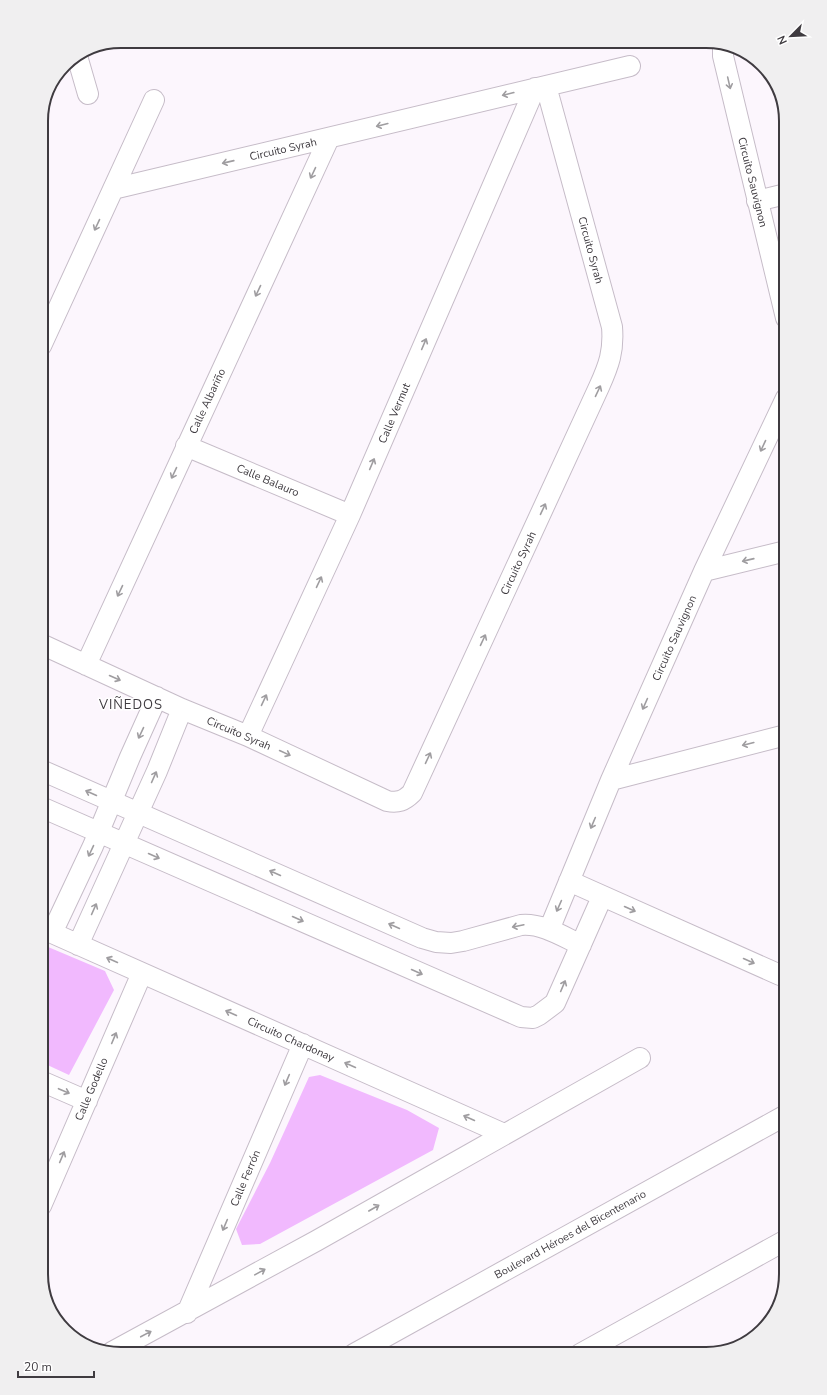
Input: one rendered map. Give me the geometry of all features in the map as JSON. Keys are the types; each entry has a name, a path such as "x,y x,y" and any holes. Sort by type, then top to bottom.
{"street":[{"name":"Circuito Sauvignon","path":"724,50 723,56 779,290"},
{"path":"79,61 88,94"},
{"name":"Circuito Syrah","path":"113,190 630,66"},
{"name":"Circuito Syrah","path":"48,647 182,709 248,736 387,801 397,803 405,800 412,793 608,368 612,354 612,327 541,87"},
{"name":"Calle Vermut","path":"248,736 350,515 541,87"},
{"path":"48,331 154,100"},
{"name":"Calle Albariño","path":"86,665 329,138"},
{"path":"757,201 779,196"},
{"name":"Circuito Sauvignon","path":"549,930 611,780 704,571 779,413"},
{"name":"Calle Balauro","path":"186,446 350,515"},
{"path":"704,571 779,554"},
{"path":"111,802 157,697"},
{"path":"78,944 157,771 182,709"},
{"path":"611,780 779,737"},
{"path":"48,773 422,938 436,942 451,943 530,924 549,930 581,945"},
{"name":"Circuito Chardonay","path":"48,926 99,831 111,802"},
{"path":"48,810 520,1017 533,1018 555,1003 602,897"},
{"path":"568,881 779,975"},
{"name":"Circuito Chardonay","path":"48,931 504,1134"},
{"name":"Calle Godello","path":"48,1190 142,973"},
{"name":"Calle Ferrón","path":"187,1313 302,1044"},
{"path":"122,1347 187,1313 640,1058"},
{"path":"48,1084 86,1101"},
{"name":"Boulevard Héroes del Bicentenario","path":"367,1347 779,1119"},
{"path":"593,1347 779,1244"}],"shaded area":[{"path":"48,947 105,971 114,990 69,1075 48,1065"},
{"path":"320,1075 407,1110 439,1128 433,1150 260,1244 242,1245 236,1229 270,1163 309,1077"}],"district":[{"name":"VIÑEDOS","path":"131,704"}]}
